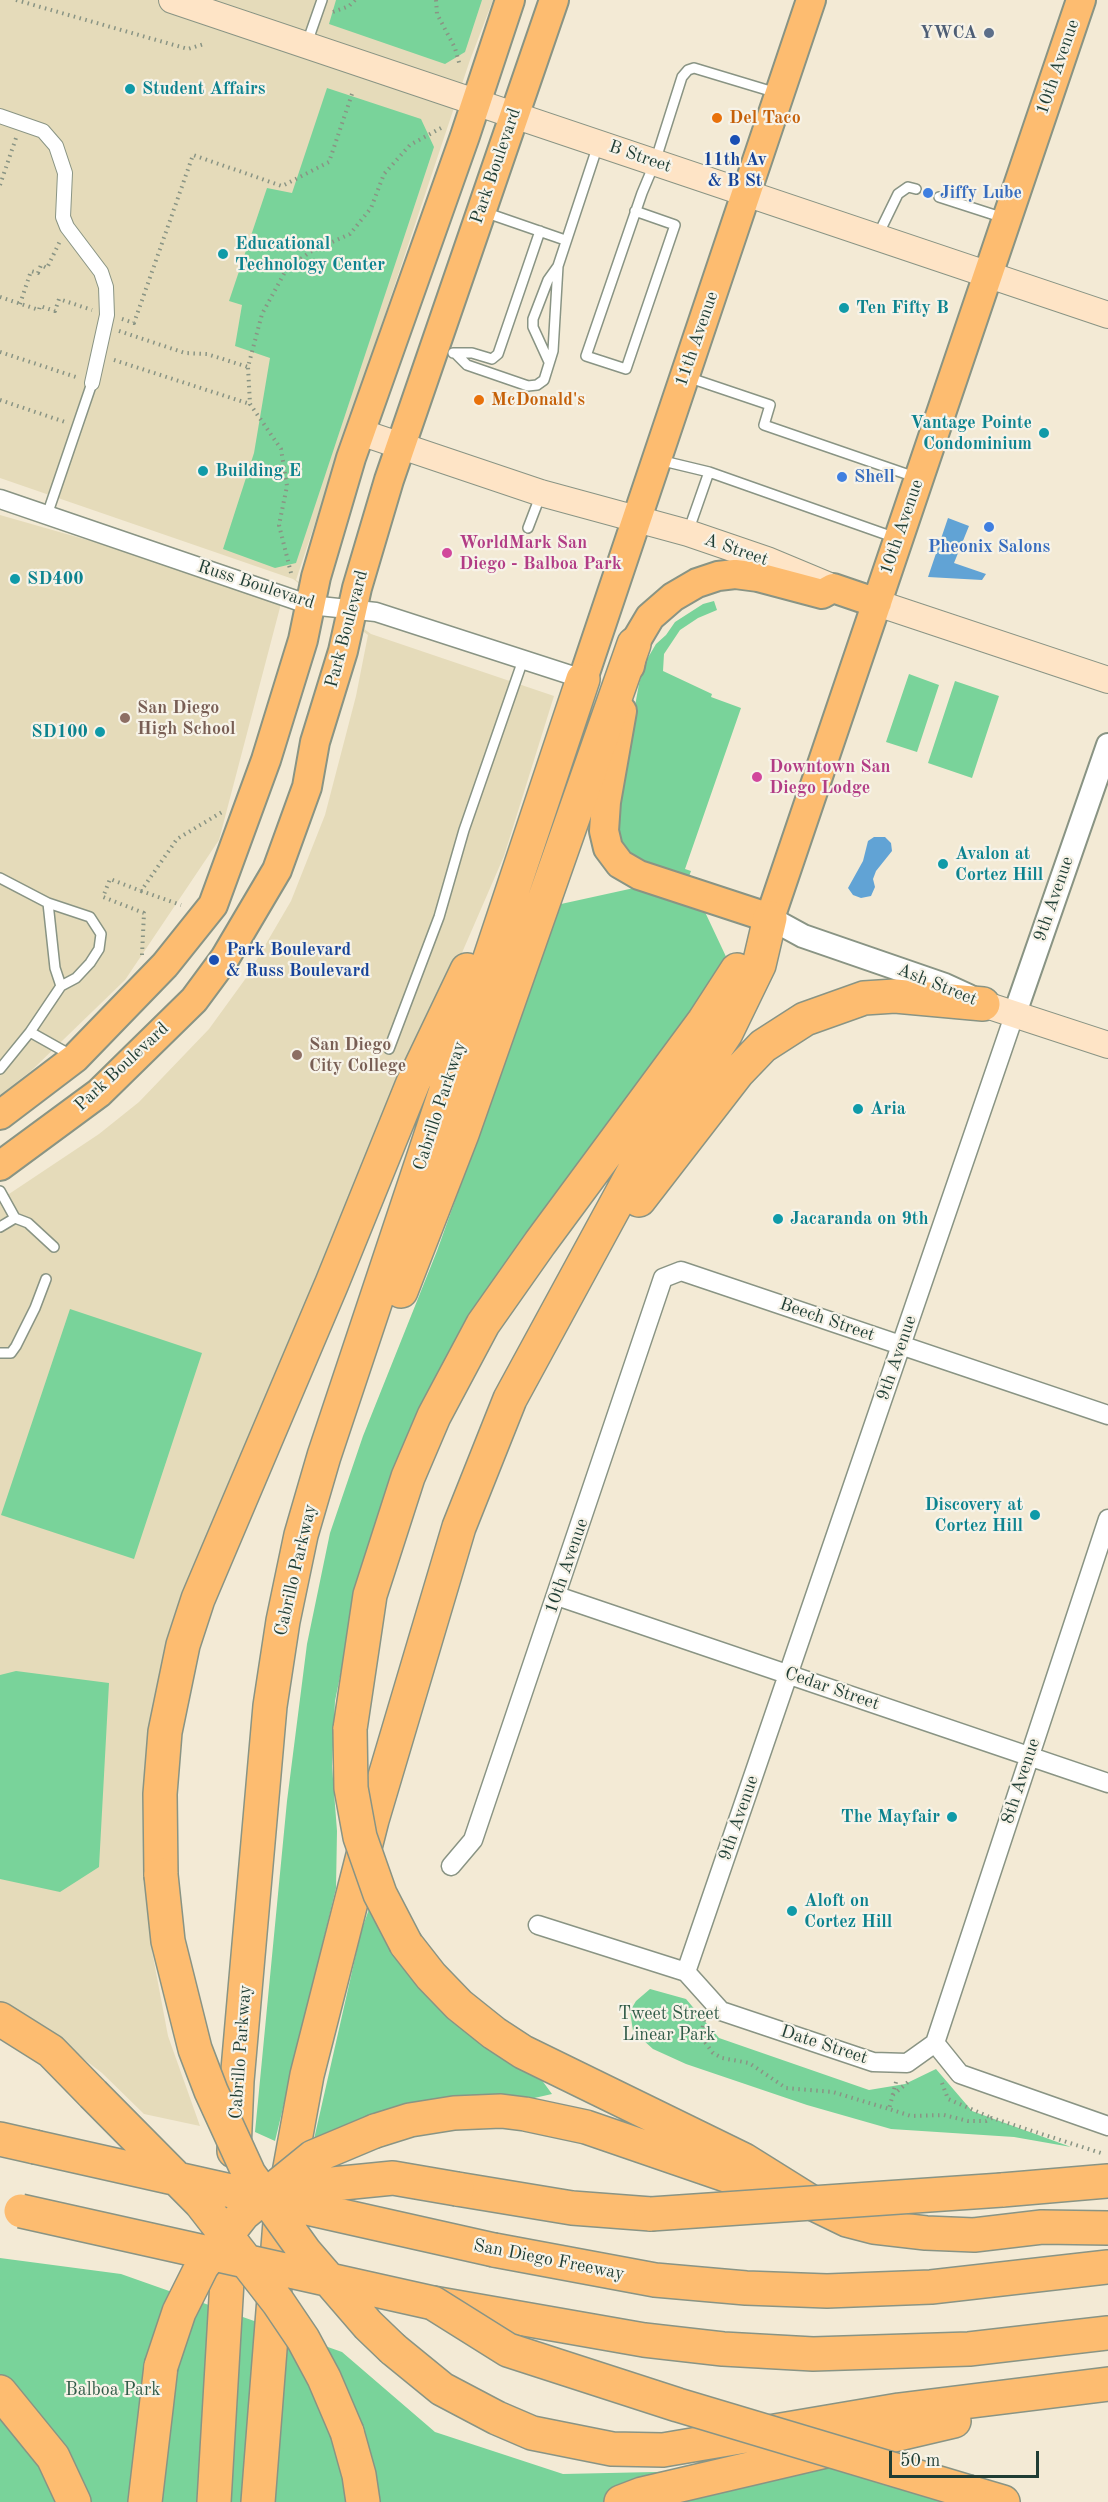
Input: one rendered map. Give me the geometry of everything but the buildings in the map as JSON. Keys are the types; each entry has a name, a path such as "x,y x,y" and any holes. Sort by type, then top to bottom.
{"highway":[{"path":"324,1456 392,1313 462,1134 634,644"},
{"name":"Cabrillo Parkway","path":"214,2502 237,2081 270,1706 283,1621 301,1535 324,1456 583,679"},
{"path":"530,839 413,1083 332,1283 198,1599 183,1645 165,1732 160,1794 161,1875 168,1941 195,2049 211,2091 249,2174 305,2252 368,2325 442,2389 496,2418 532,2433 612,2449 663,2450 899,2410 1108,2384"},
{"path":"258,2502 280,2222 307,2075 376,1809 459,1527 510,1399 634,1171 726,1033 759,965 770,918"},
{"path":"770,918 704,1021 483,1324 440,1406 408,1477 370,1595 350,1729 351,1788 360,1837 380,1894 406,1944 431,1976 459,2005 494,2033 523,2052 744,2160 816,2205 847,2220 874,2227 926,2233 974,2235 1042,2227 1108,2228"},
{"path":"566,1298 738,1072 763,1046 805,1019 864,998 895,996 983,1004"},
{"path":"0,2019 51,2052 201,2203 278,2302 319,2368 347,2432 359,2475 363,2502"},
{"path":"0,2037 27,2050 86,2088"},
{"path":"145,2502 161,2366 179,2312 202,2265 243,2214 313,2157 375,2131 410,2120 454,2113 501,2111 550,2118 627,2140 816,2205"},
{"name":"San Diego Freeway","path":"0,2139 494,2250 655,2280 746,2288 815,2290 931,2287 1108,2267"},
{"path":"243,2193 393,2178 572,2208 651,2214 1108,2181"},
{"path":"10,2209 433,2303 644,2340 723,2349 813,2354 969,2349 1108,2333"},
{"path":"433,2303 508,2350 667,2401 1003,2502"},
{"path":"621,2502 642,2494 1108,2384"},
{"path":"0,2392 53,2457 74,2502"},
{"path":"929,2428 1108,2400"},
{"path":"0,2417 33,2454 64,2502"}],"main road":[{"name":"B Street","path":"172,0 514,113 1108,315"},
{"path":"0,1115 75,1058 165,965 213,905 266,760 303,640 310,605 360,432 510,0"},
{"name":"Park Boulevard","path":"0,1166 99,1093 194,1000 225,958 277,870 307,787 315,742 400,446 446,351 514,113 554,0"},
{"name":"11th Avenue","path":"583,679 657,459 680,376 771,92 811,0"},
{"name":"10th Avenue","path":"770,918 1081,0"},
{"name":"A Street","path":"360,432 542,493 687,533 767,560 833,588 1108,680"},
{"path":"770,918 639,874 620,864 608,848 604,831 606,802 634,644 650,617 673,597 697,583 718,576 735,574 758,577 822,594 833,588"},
{"name":"Ash Street","path":"983,1004 1108,1045"}],"street":[{"path":"0,116 43,130 56,146 65,173 63,217 67,227 101,272 106,286 107,315 92,383"},
{"name":"Russ Boulevard","path":"0,499 310,605 376,612 583,679"},
{"name":"9th Avenue","path":"686,1972 1108,745"},
{"name":"Ash Street","path":"770,918 803,936 945,985 983,1004"},
{"name":"Beech Street","path":"681,1271 1108,1415"},
{"name":"10th Avenue","path":"452,1866 473,1840 663,1278 681,1271"},
{"name":"8th Avenue","path":"935,2043 1108,1519"},
{"name":"Cedar Street","path":"557,1596 1108,1783"},
{"path":"538,1924 686,1972"},
{"name":"Date Street","path":"686,1972 721,2011 873,2062 907,2063 935,2043"},
{"path":"935,2043 960,2074 1108,2126"}],"lane":[{"path":"307,44 322,0"},
{"path":"636,211 675,225 626,369 586,356 636,211 655,162 682,77 687,70 694,68 771,92"},
{"path":"446,351 467,364 528,386 537,385 544,380 550,363 554,334 558,266 599,143"},
{"path":"877,237 898,194 908,187 916,189"},
{"path":"939,197 1007,219"},
{"path":"484,221 540,231 565,240"},
{"path":"446,351 472,353 492,359 498,354 540,231"},
{"path":"550,363 533,327 533,319 548,280 558,266"},
{"path":"680,376 770,405 764,425 919,478"},
{"path":"47,515 92,383"},
{"path":"400,446 420,422"},
{"path":"657,459 709,472 898,539"},
{"path":"687,533 709,472"},
{"path":"528,528 542,493"},
{"path":"389,1049 439,917 464,830 523,660"},
{"path":"0,878 48,903 90,917 101,934 99,949 90,963 76,978 62,986 30,1032 0,1069"},
{"path":"48,903 55,968 62,986"},
{"path":"30,1032 75,1058"},
{"path":"0,1191 15,1218 28,1222 54,1247"},
{"path":"0,1227 15,1218"},
{"path":"0,1353 11,1353 16,1346 35,1308 46,1279"}],"path":[{"path":"16,0 188,49 204,44"},
{"path":"328,13 349,6 355,0"},
{"path":"436,0 437,14 455,48 460,66"},
{"path":"0,297 39,310 40,306 55,311 59,299 134,323 193,155 282,186 329,162 353,91"},
{"path":"291,573 279,525 287,486 281,449 250,404 248,367 262,314 286,270 310,252 350,234 371,208 384,174 410,145 441,129"},
{"path":"0,185 17,135 8,132"},
{"path":"20,304 31,271 38,273 41,265 47,268 67,227"},
{"path":"132,335 185,353 207,354 248,367"},
{"path":"0,352 80,379 76,389"},
{"path":"124,363 250,404"},
{"path":"0,400 65,422 69,411"},
{"path":"141,891 177,839 231,807"},
{"path":"141,960 144,913 103,897 110,879 181,906"},
{"path":"704,2020 701,2037 713,2054 749,2063 764,2070 786,2088 833,2092 911,2116 944,2115 968,2121 986,2121 992,2118"},
{"path":"892,2097 905,2084 915,2079"},
{"path":"940,2079 948,2099 992,2118 1108,2156"},
{"path":"889,2109 896,2082"}],"shaded area":[{"name":"San Diego City College","path":"0,0 493,0 470,60 296,580 371,634 554,696 504,856 210,1533 145,1852 152,1951 168,2036 200,2126 144,2114 102,2073 45,2029 0,2003 0,1200 99,1134 139,1102 209,1029 246,978 291,901 325,815 356,696 368,635 293,579 0,478"},
{"name":"San Diego High School","path":"0,515 283,596 219,840 125,980 31,1071 0,1095"}],"green space":[{"path":"336,0 482,0 465,52 445,64 329,24"},
{"path":"327,88 421,119 434,147 296,563 275,568 223,549 254,453 270,358 235,346 242,305 229,301 267,188 292,193"},
{"path":"714,601 717,610 698,618 680,630 664,654 663,671 712,694 711,697 741,708 685,869 691,871 687,882 638,859 626,848 623,851 615,832 615,815 639,684 646,661 656,644 675,622 703,604"},
{"path":"909,674 939,685 917,752 886,742"},
{"path":"955,681 999,696 972,778 928,763"},
{"path":"634,888 705,912 729,963 539,1218 360,1578 335,1701 332,1766 337,1831 336,1888 275,2141 255,2132 287,1801 307,1644 330,1533 363,1436 437,1251 561,904"},
{"path":"70,1309 202,1353 134,1559 1,1515"},
{"path":"16,1671 109,1683 99,1867 60,1892 0,1879 0,1675"},
{"path":"369,1909 414,1969 541,2079 552,2094 312,2148 361,1932"},
{"name":"Tweet Street Linear Park","path":"650,1989 686,1999 719,2038 869,2090 905,2084 936,2069 972,2111 1071,2147 1014,2137 891,2129 807,2105 686,2064 653,2049 633,2031 630,2011 636,2001"},
{"name":"Balboa Park","path":"0,2258 121,2274 342,2352 435,2432 563,2474 837,2468 949,2502 0,2502"}],"water":[{"path":"948,518 969,526 954,563 986,574 982,580 928,577"},
{"path":"874,837 885,837 891,843 892,851 876,871 873,879 875,887 871,896 861,898 853,895 848,888 863,861 868,841"}],"place":[{"name":"YWCA","path":"989,33"},
{"name":"Student Affairs","path":"130,89"},
{"name":"Del Taco","path":"717,118"},
{"name":"11th Av & B St","path":"735,140"},
{"name":"Jiffy Lube","path":"928,193"},
{"name":"Educational Technology Center","path":"223,254"},
{"name":"Ten Fifty B","path":"844,308"},
{"name":"McDonald's","path":"479,400"},
{"name":"Vantage Pointe Condominium","path":"1044,433"},
{"name":"Building E","path":"203,471"},
{"name":"Shell","path":"842,477"},
{"name":"Pheonix Salons","path":"989,527"},
{"name":"WorldMark San Diego - Balboa Park","path":"447,553"},
{"name":"SD400","path":"15,579"},
{"name":"San Diego High School","path":"125,718"},
{"name":"SD100","path":"100,732"},
{"name":"Downtown San Diego Lodge","path":"757,777"},
{"name":"Avalon at Cortez Hill","path":"943,864"},
{"name":"Park Boulevard & Russ Boulevard","path":"214,960"},
{"name":"San Diego City College","path":"297,1055"},
{"name":"Aria","path":"858,1109"},
{"name":"Jacaranda on 9th","path":"778,1219"},
{"name":"Discovery at Cortez Hill","path":"1035,1515"},
{"name":"The Mayfair","path":"952,1817"},
{"name":"Aloft on Cortez Hill","path":"792,1911"}]}
